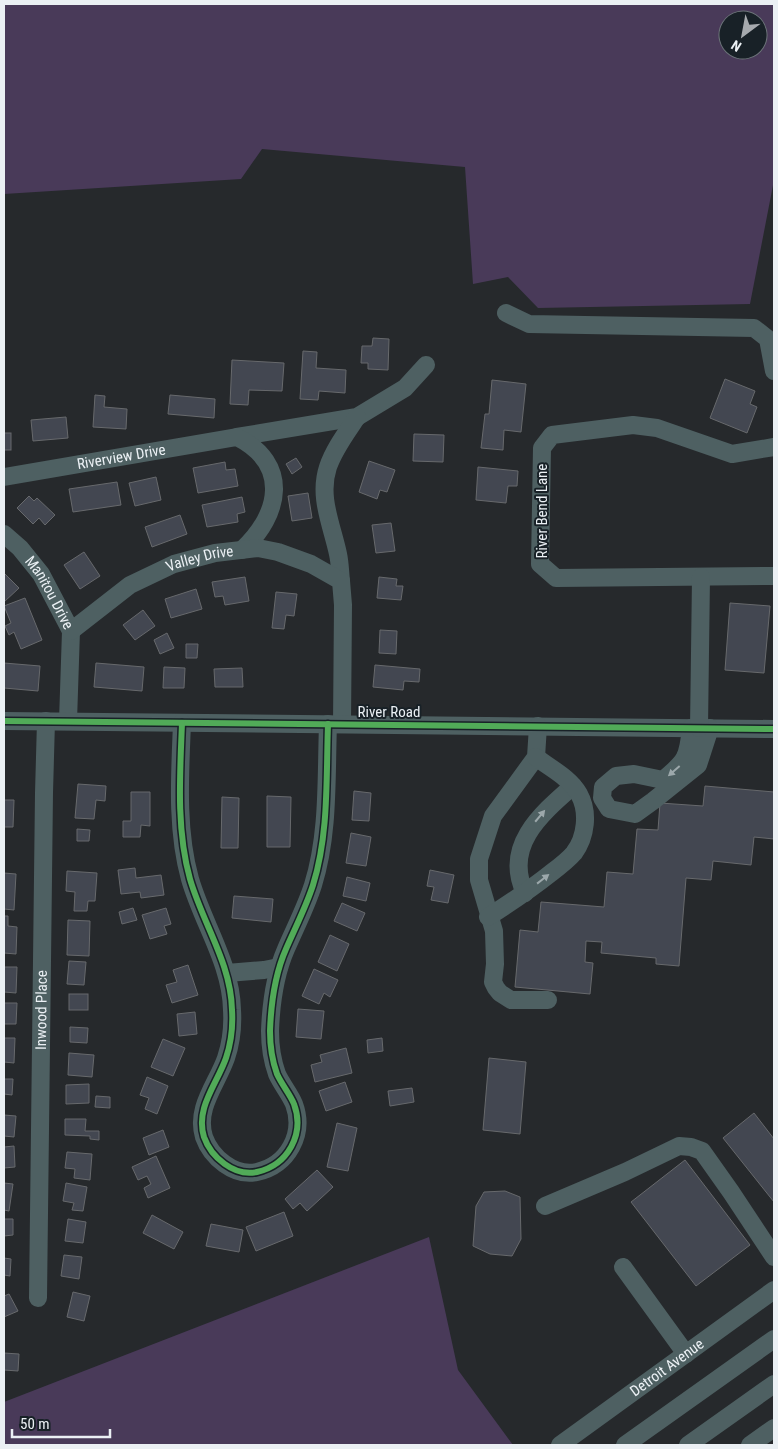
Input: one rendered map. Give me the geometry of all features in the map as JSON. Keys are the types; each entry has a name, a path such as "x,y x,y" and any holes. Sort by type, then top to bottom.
{"street":[{"path":"506,313 528,324 754,328 768,340 774,371"},
{"name":"Riverview Drive","path":"4,477 357,416 405,388 426,365"},
{"path":"182,722 180,775 184,850 190,879 227,973 232,996 233,1020 231,1038 219,1077 206,1099 202,1112 202,1126 209,1148 218,1158 228,1166 250,1173 270,1168 281,1161 295,1141 298,1128 293,1102 278,1077 270,1045 274,994 279,967 313,886 320,854 335,724 344,606 338,554 326,505 325,481 328,467 357,416"},
{"name":"River Bend Lane","path":"774,447 732,454 657,428 633,425 552,435 542,448 540,564 556,578 774,576"},
{"path":"237,437 257,448 266,460 272,471 274,487 270,513 262,528 242,550"},
{"name":"Manitou Drive","path":"4,534 20,548 41,574 71,631 68,721"},
{"name":"Valley Drive","path":"71,631 119,593 155,572 190,559 214,553 258,548 298,558 341,581"},
{"path":"700,728 683,762 663,780 634,774 616,776 603,787 602,798 609,809 635,814 698,765 700,728 701,577"},
{"name":"River Road","path":"4,721 774,729"},
{"name":"Inwood Place","path":"38,1298 46,722"},
{"path":"538,726 536,757 493,816 479,859 479,880 488,917 494,931 492,982 500,993 512,1000 548,1000"},
{"path":"488,917 525,893 568,858 582,838 586,822 580,795 560,774 536,757"},
{"path":"525,893 518,868 525,837 543,812 573,786"},
{"path":"227,973 279,967"},
{"path":"545,1206 625,1172 679,1146 691,1147 702,1151 774,1257"},
{"path":"624,1267 686,1354"},
{"name":"Detroit Avenue","path":"560,1445 774,1290"},
{"path":"625,1445 774,1339"},
{"path":"688,1445 774,1384"},
{"path":"750,1445 774,1428"}],"shaded area":[{"path":"4,4 774,4 774,180 750,304 538,308 508,277 473,284 465,167 262,149 241,179 4,194"},
{"path":"429,1237 458,1370 513,1445 4,1445 4,1402"}],"building":[{"path":"373,338 389,339 388,370 368,369 368,363 361,363 362,346 372,346"},
{"path":"303,351 317,352 316,368 346,370 345,393 319,391 318,400 300,399"},
{"path":"232,360 284,363 282,391 249,390 248,405 230,404"},
{"path":"725,379 755,391 750,404 757,407 747,433 710,418"},
{"path":"492,380 526,384 521,432 504,430 503,450 481,448 485,414 489,414"},
{"path":"95,395 105,396 104,407 127,409 126,429 93,427"},
{"path":"170,395 215,399 214,418 168,414"},
{"path":"66,417 68,438 33,441 31,420"},
{"path":"4,433 11,433 11,450 4,450"},
{"path":"414,434 444,435 443,462 413,461"},
{"path":"296,458 302,467 292,474 286,464"},
{"path":"369,461 395,470 387,492 380,490 377,499 359,492"},
{"path":"225,462 226,470 235,469 238,486 198,493 193,468"},
{"path":"478,467 518,471 517,486 508,486 506,503 476,500"},
{"path":"156,477 161,500 135,506 129,483"},
{"path":"117,482 121,505 73,512 69,489"},
{"path":"308,493 312,518 292,521 288,496"},
{"path":"29,496 34,501 37,498 55,515 45,525 39,518 33,524 17,508"},
{"path":"242,497 245,512 237,514 238,522 207,527 202,505"},
{"path":"180,515 187,534 152,547 145,527"},
{"path":"391,523 395,551 376,553 372,525"},
{"path":"84,552 100,576 80,589 64,565"},
{"path":"4,573 19,588 4,602"},
{"path":"245,577 249,601 225,605 223,596 215,597 212,582"},
{"path":"379,577 397,579 396,586 403,586 401,600 377,598"},
{"path":"196,589 202,609 171,618 165,599"},
{"path":"276,592 297,594 294,616 286,615 284,629 272,628"},
{"path":"25,598 42,640 21,649 14,632 9,635 5,626 11,623 4,606"},
{"path":"730,603 770,606 764,673 725,670"},
{"path":"143,610 155,626 135,640 123,625"},
{"path":"380,630 397,631 396,654 379,653"},
{"path":"167,633 174,648 160,654 154,640"},
{"path":"186,644 198,644 197,658 186,658"},
{"path":"4,663 40,666 38,691 4,688"},
{"path":"96,663 144,667 142,691 94,687"},
{"path":"375,665 420,669 419,682 404,681 403,690 373,687"},
{"path":"164,667 185,668 184,688 163,688"},
{"path":"242,668 243,687 215,687 214,669"},
{"path":"78,784 106,786 105,801 96,800 94,819 75,818"},
{"path":"705,786 774,792 774,839 754,837 751,865 713,861 711,880 686,878 679,966 656,964 656,958 601,953 602,942 586,941 585,962 593,963 590,994 515,987 520,930 538,932 541,902 604,907 607,872 633,874 637,829 658,830 660,803 703,806"},
{"path":"354,791 371,793 369,821 352,820"},
{"path":"131,792 150,792 150,826 141,825 140,837 123,837 123,821 131,821"},
{"path":"267,796 291,797 290,847 267,847"},
{"path":"222,797 239,798 238,848 221,848"},
{"path":"4,800 14,800 13,827 4,827"},
{"path":"77,829 90,830 89,841 77,841"},
{"path":"351,833 371,837 366,866 346,863"},
{"path":"135,868 136,878 161,875 164,895 141,898 140,892 121,894 118,870"},
{"path":"430,870 454,875 448,903 431,900 434,887 427,886"},
{"path":"67,871 97,873 95,901 88,901 87,911 74,911 75,892 66,891"},
{"path":"4,873 16,874 14,910 4,909"},
{"path":"347,877 370,883 366,901 343,896"},
{"path":"234,896 273,899 271,922 232,918"},
{"path":"342,903 365,913 357,931 334,921"},
{"path":"133,908 137,920 122,924 119,912"},
{"path":"166,908 171,924 164,926 167,934 150,939 142,915"},
{"path":"4,916 8,916 8,926 17,927 16,954 4,953"},
{"path":"68,920 90,921 89,956 67,955"},
{"path":"330,935 349,944 337,971 318,962"},
{"path":"69,961 86,962 84,985 67,984"},
{"path":"188,965 198,995 172,1003 166,985 177,982 173,970"},
{"path":"4,967 17,967 16,993 4,992"},
{"path":"314,969 338,980 330,997 324,993 319,1004 302,996"},
{"path":"69,994 88,994 88,1010 69,1010"},
{"path":"4,1003 17,1003 16,1024 4,1024"},
{"path":"298,1009 324,1011 321,1039 296,1037"},
{"path":"195,1012 197,1034 179,1036 177,1014"},
{"path":"70,1027 88,1028 87,1043 70,1042"},
{"path":"4,1038 15,1038 14,1063 4,1062"},
{"path":"382,1038 383,1051 368,1053 367,1040"},
{"path":"163,1039 185,1048 173,1076 151,1067"},
{"path":"346,1048 352,1073 315,1082 311,1065 322,1062 320,1055"},
{"path":"69,1053 94,1055 92,1077 68,1075"},
{"path":"489,1058 526,1062 520,1134 483,1130"},
{"path":"147,1077 168,1086 157,1114 145,1109 149,1098 140,1095"},
{"path":"4,1079 13,1079 12,1095 4,1094"},
{"path":"345,1082 352,1102 326,1111 319,1091"},
{"path":"89,1084 89,1103 66,1104 66,1085"},
{"path":"412,1088 414,1102 390,1106 388,1091"},
{"path":"96,1096 110,1097 110,1108 95,1107"},
{"path":"754,1113 774,1139 774,1202 723,1138"},
{"path":"4,1115 16,1116 14,1137 4,1136"},
{"path":"65,1119 86,1119 85,1131 99,1131 99,1140 90,1139 90,1136 65,1135"},
{"path":"337,1123 357,1128 348,1171 327,1167"},
{"path":"163,1130 169,1147 149,1155 143,1138"},
{"path":"14,1146 15,1167 4,1168 4,1147"},
{"path":"67,1152 92,1154 90,1180 74,1178 75,1169 65,1168"},
{"path":"156,1156 170,1188 148,1198 144,1188 151,1184 147,1176 138,1180 132,1167"},
{"path":"685,1160 750,1245 696,1286 631,1202"},
{"path":"317,1170 333,1187 307,1211 300,1203 293,1209 285,1199"},
{"path":"4,1183 13,1184 9,1211 4,1210"},
{"path":"66,1183 87,1187 83,1211 72,1210 74,1203 63,1201"},
{"path":"505,1191 520,1197 521,1239 512,1256 490,1254 473,1246 476,1206 484,1192"},
{"path":"284,1212 293,1236 256,1251 246,1227"},
{"path":"152,1215 183,1232 174,1249 143,1233"},
{"path":"4,1219 13,1219 13,1235 4,1236"},
{"path":"68,1219 86,1222 83,1243 65,1241"},
{"path":"211,1224 243,1230 239,1252 206,1246"},
{"path":"64,1255 82,1257 79,1279 61,1276"},
{"path":"4,1258 11,1259 10,1276 4,1275"},
{"path":"73,1292 90,1296 84,1321 67,1317"},
{"path":"9,1294 18,1311 4,1317 4,1296"},
{"path":"4,1353 19,1354 18,1371 4,1370"}],"cycle path":[{"path":"4,721 774,729"},
{"path":"182,723 180,801 186,860 195,896 216,944 227,976 232,1010 228,1052 208,1096 202,1116 202,1126 204,1137 212,1152 224,1164 248,1173 257,1172 277,1163 291,1147 297,1126 294,1104 277,1074 270,1042 270,1031 274,989 279,968 313,885 322,846 326,806 328,724"}]}
